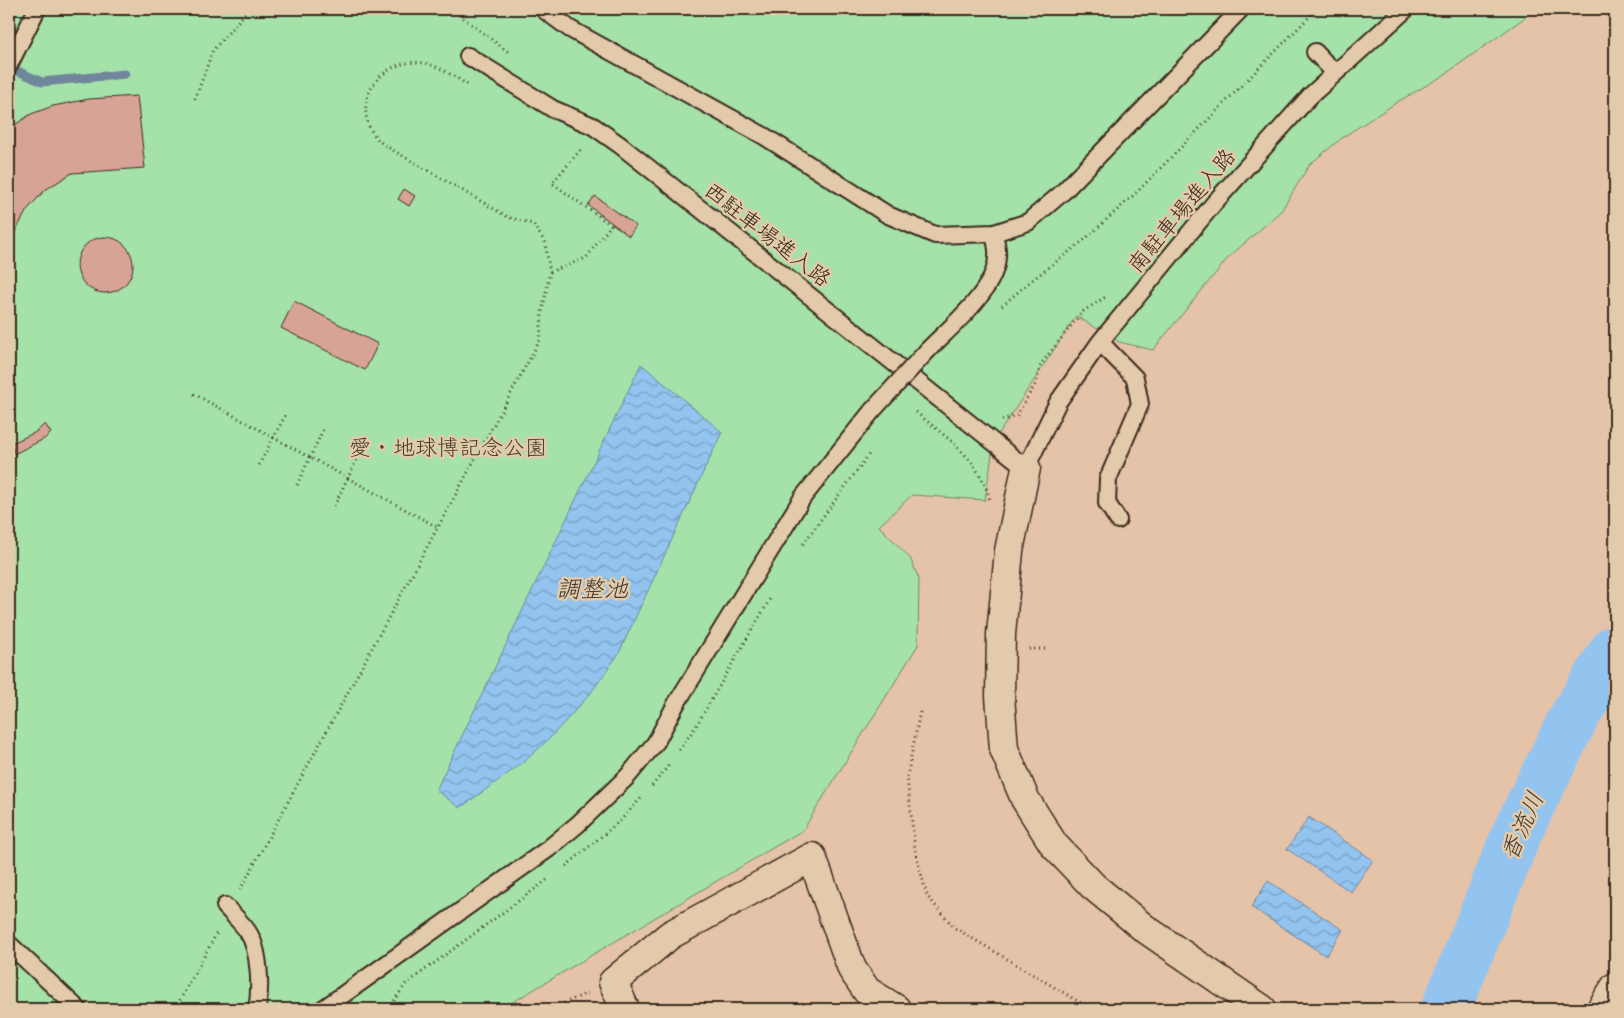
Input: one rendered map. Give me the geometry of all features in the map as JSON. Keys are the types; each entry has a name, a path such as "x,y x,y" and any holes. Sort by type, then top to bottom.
{"street":[{"path":"1026,468 1009,551 1001,634 1000,696 1004,749 1025,799 1054,845 1093,886 1144,928 1247,1005"},
{"path":"626,1009 613,982 670,935 812,857 852,968 867,991 896,1009"},
{"path":"1601,1009 1615,987"}],"lane":[{"path":"9,65 22,42 27,25 37,9"},
{"path":"543,9 570,29 764,136 888,215 935,236 994,233 1028,222 1063,192 1241,9"},
{"name":"南駐車場進入路","path":"1026,468 1058,402 1100,342 1215,202 1310,96 1406,9"},
{"path":"1314,52 1335,72"},
{"name":"西駐車場進入路","path":"468,56 553,109 593,126 620,145 1026,468"},
{"path":"323,1009 548,849 578,824 628,776 656,742 676,704 803,497 872,411 990,282 998,257 994,233"},
{"path":"1100,342 1135,378 1140,404 1108,479 1107,503 1118,520"},
{"path":"227,908 249,934 258,962 259,1000 257,1009"},
{"path":"9,944 78,1009"}],"path":[{"path":"195,99 213,50 249,9"},
{"path":"999,308 1027,284 1084,241 1137,192 1317,9"},
{"path":"175,1009 227,908 439,528 540,340 542,312 550,272 544,242 533,224 508,217 384,145 373,136 366,121 369,95 378,76 393,66 406,63 425,63 476,89"},
{"path":"576,142 584,145 592,152"},
{"path":"550,272 586,258 611,225 552,183 584,145"},
{"path":"194,394 273,439 439,528"},
{"path":"914,410 971,459 985,481 992,506"},
{"path":"259,465 287,412"},
{"path":"297,485 323,430"},
{"path":"334,506 361,451"},
{"path":"920,712 907,777 915,850 927,896 955,928 1091,1009"},
{"path":"550,1009 613,982"}],"green space":[{"name":"愛・地球博記念公園","path":"9,9 1537,9 1441,77 1343,137 1310,164 1281,211 1228,258 1153,350 1119,342 1076,316 994,441 985,500 912,495 879,526 910,558 919,579 918,645 803,830 501,1009 9,1009"}],"water":[{"name":"調整池","path":"641,364 722,432 618,655 590,694 551,737 524,762 460,808 436,790"},
{"path":"1309,817 1373,860 1351,892 1287,849"},
{"path":"1268,881 1343,930 1326,956 1251,907"}],"building":[{"path":"137,96 145,168 72,173 45,190 27,210 9,243 9,129 31,114 53,106 89,99"},
{"path":"404,189 415,196 409,206 398,199"},
{"path":"595,196 636,226 629,236 588,205"},
{"path":"105,237 116,239 125,245 131,254 133,265 131,276 125,285 116,291 105,293 94,291 85,285 79,276 77,265 79,254 85,245 94,239"},
{"path":"294,301 378,344 365,370 281,328"},
{"path":"45,424 51,433 44,439 14,454 12,443 36,432"}],"waterway":[{"path":"9,67 42,82 125,74"},
{"name":"香流川","path":"1446,1009 1518,830 1574,717 1615,650"}]}
